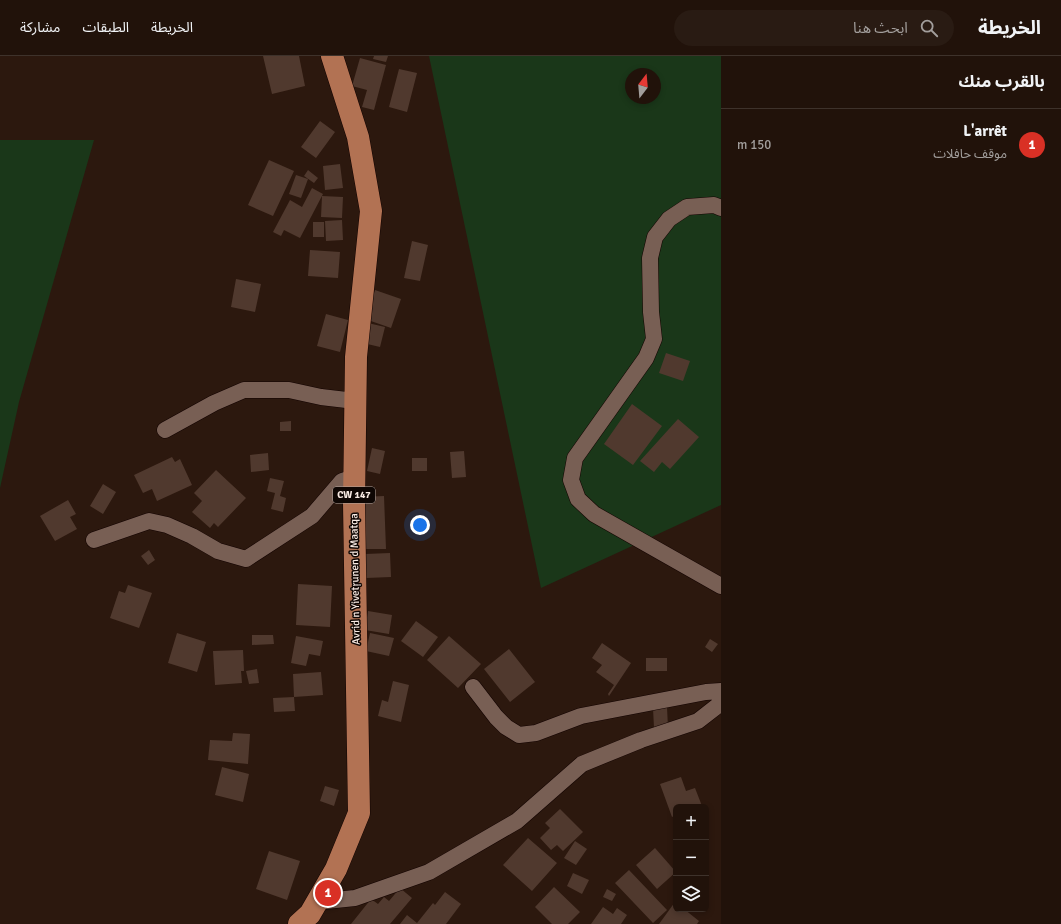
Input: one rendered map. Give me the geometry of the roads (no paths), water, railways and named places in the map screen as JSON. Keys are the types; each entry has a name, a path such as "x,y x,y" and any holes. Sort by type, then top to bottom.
{"main road":[{"name":"Avrid n Yivetṛunen d Maatqa","path":"299,924 310,914 336,869 359,813 354,477 355,402 356,357 371,211 358,137 332,56"}],"street":[{"path":"721,208 714,205 687,207 669,219 655,237 650,258 651,312 654,339 646,358 575,458 571,480 578,498 594,514 721,586"},
{"path":"165,430 214,403 244,390 289,390 321,398 355,402"},
{"path":"94,540 149,522 167,525 192,536 218,551 246,559 312,516 342,481 354,477"},
{"path":"474,687 496,717 506,727 519,735 536,733 581,716 706,692 721,691"},
{"path":"316,902 355,898 430,872 517,822 582,764 641,740 698,721 721,703"}],"place":[{"name":"L'arrêt","path":"328,893"}]}
